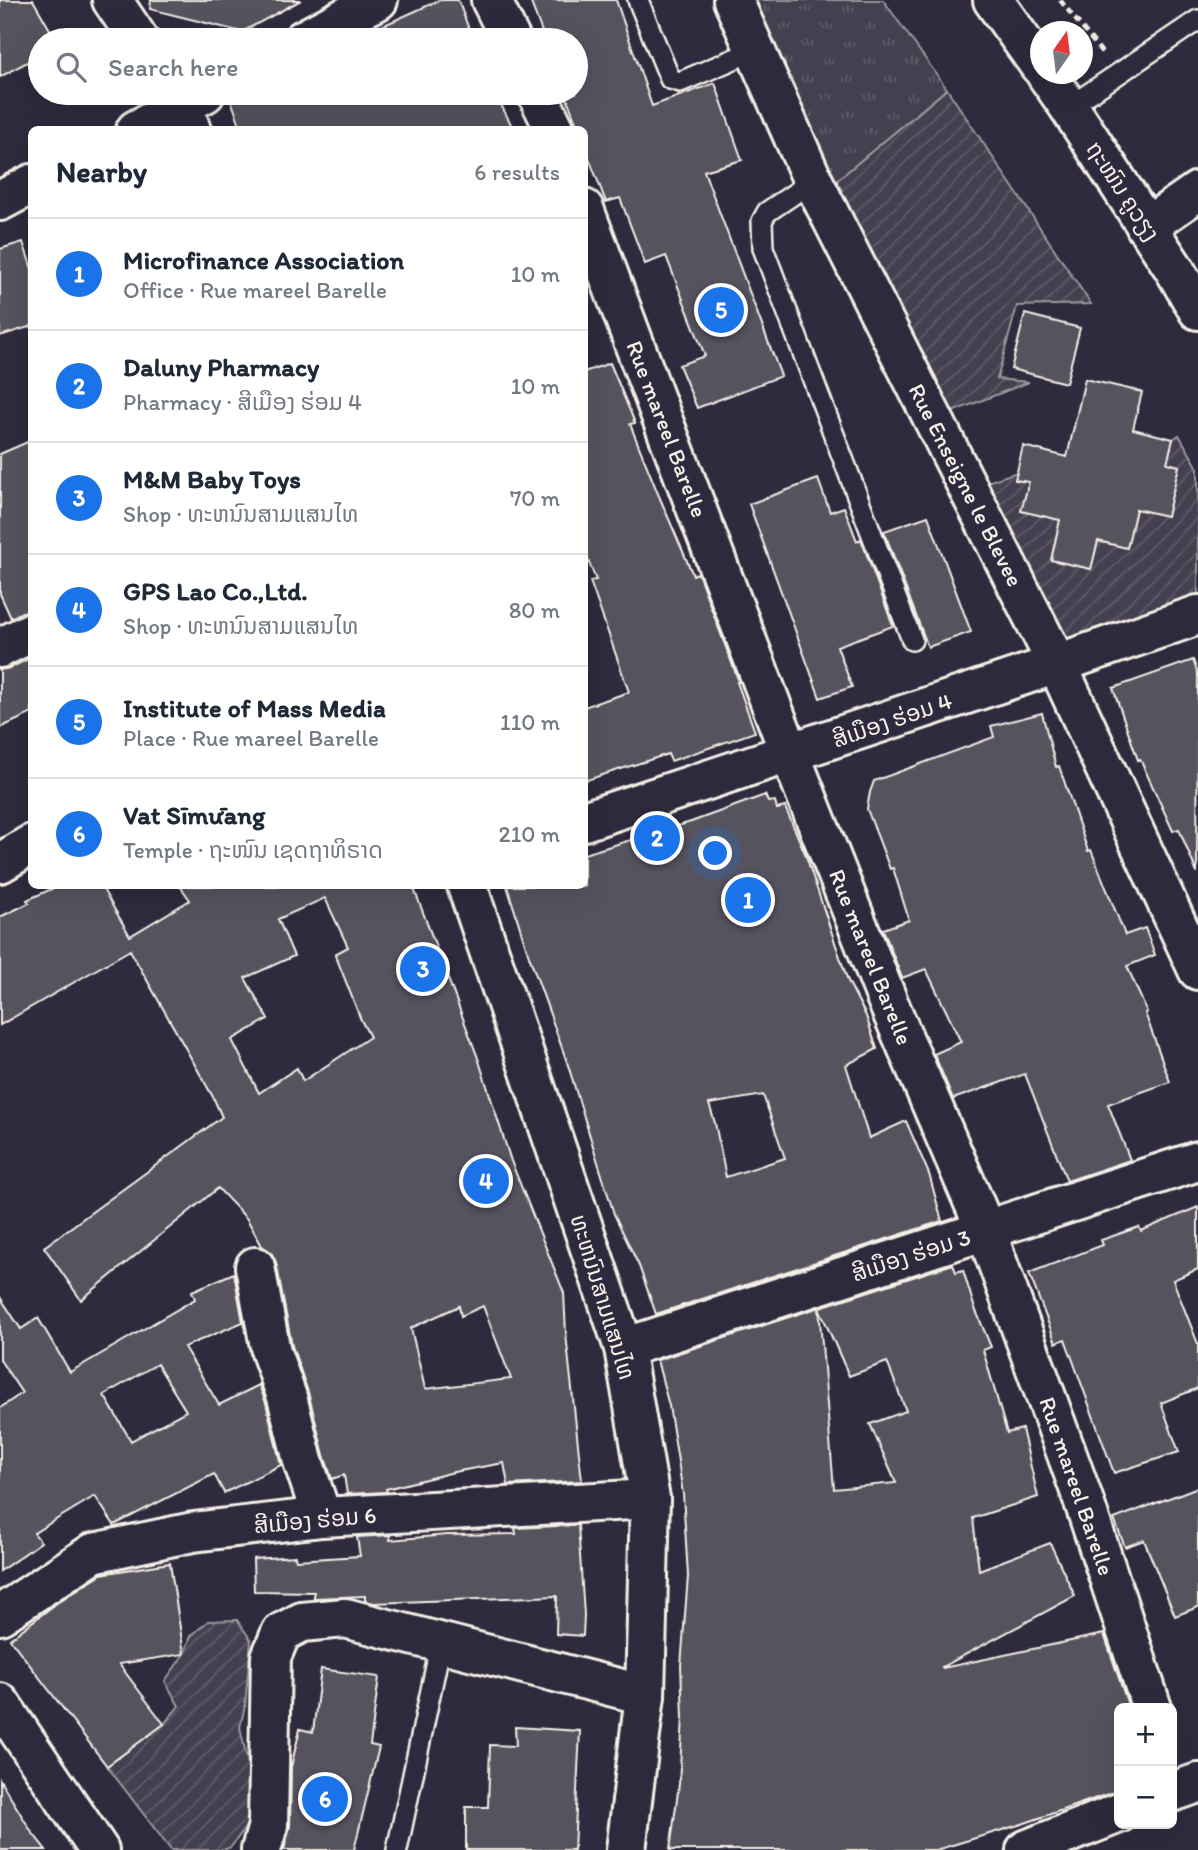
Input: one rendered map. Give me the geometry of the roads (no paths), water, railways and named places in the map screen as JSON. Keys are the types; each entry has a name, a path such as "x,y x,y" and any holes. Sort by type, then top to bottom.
{"street":[{"path":"112,0 131,28"},
{"path":"326,28 378,0"},
{"path":"491,0 505,28"},
{"name":"Rue Enseigne le Blevee","path":"733,0 813,181 1057,664 1198,970"},
{"path":"993,0 1030,51"},
{"name":"ຖະໜົນ ຄູວຽງ","path":"1052,84 1198,310"},
{"path":"144,126 188,105"},
{"path":"543,105 553,126"},
{"path":"0,201 28,186"},
{"path":"1146,226 1198,191"},
{"name":"Rue mareel Barelle","path":"588,220 790,754 890,1007 986,1231 1082,1496 1150,1703"},
{"name":"ສີເມືອງ ຮ່ອມ 4","path":"588,820 1198,615"},
{"path":"0,648 28,634"},
{"path":"0,863 28,846"},
{"name":"ທະຫນົນສາມແສນໄທ","path":"468,889 624,1348 650,1499 645,1695 626,1850"},
{"name":"ສີເມືອງ ຮ່ອມ 3","path":"624,1348 1198,1161"},
{"path":"255,1267 271,1352 322,1517"},
{"name":"ສີເມືອງ ຮ່ອມ 6","path":"0,1615 93,1553 193,1532 322,1517 650,1499"},
{"path":"261,1850 268,1825 271,1657 281,1633 302,1622 345,1618 645,1695"},
{"path":"0,1703 99,1850"},
{"path":"1026,1850 1114,1815"}],"lane":[{"path":"638,0 670,79 680,82 755,50"},
{"path":"1069,107 1198,20"},
{"path":"813,181 767,212 762,221 763,248 912,640"},
{"path":"397,1850 441,1643"}],"place":[{"name":"Institute of Mass Media","path":"721,310"},
{"name":"Daluny Pharmacy","path":"657,838"},
{"name":"Microfinance Association","path":"748,900"},
{"name":"M&M Baby Toys","path":"423,969"},
{"name":"GPS Lao Co.,Ltd.","path":"486,1181"},
{"name":"Vat Sīmư̄ang","path":"325,1799"}]}
